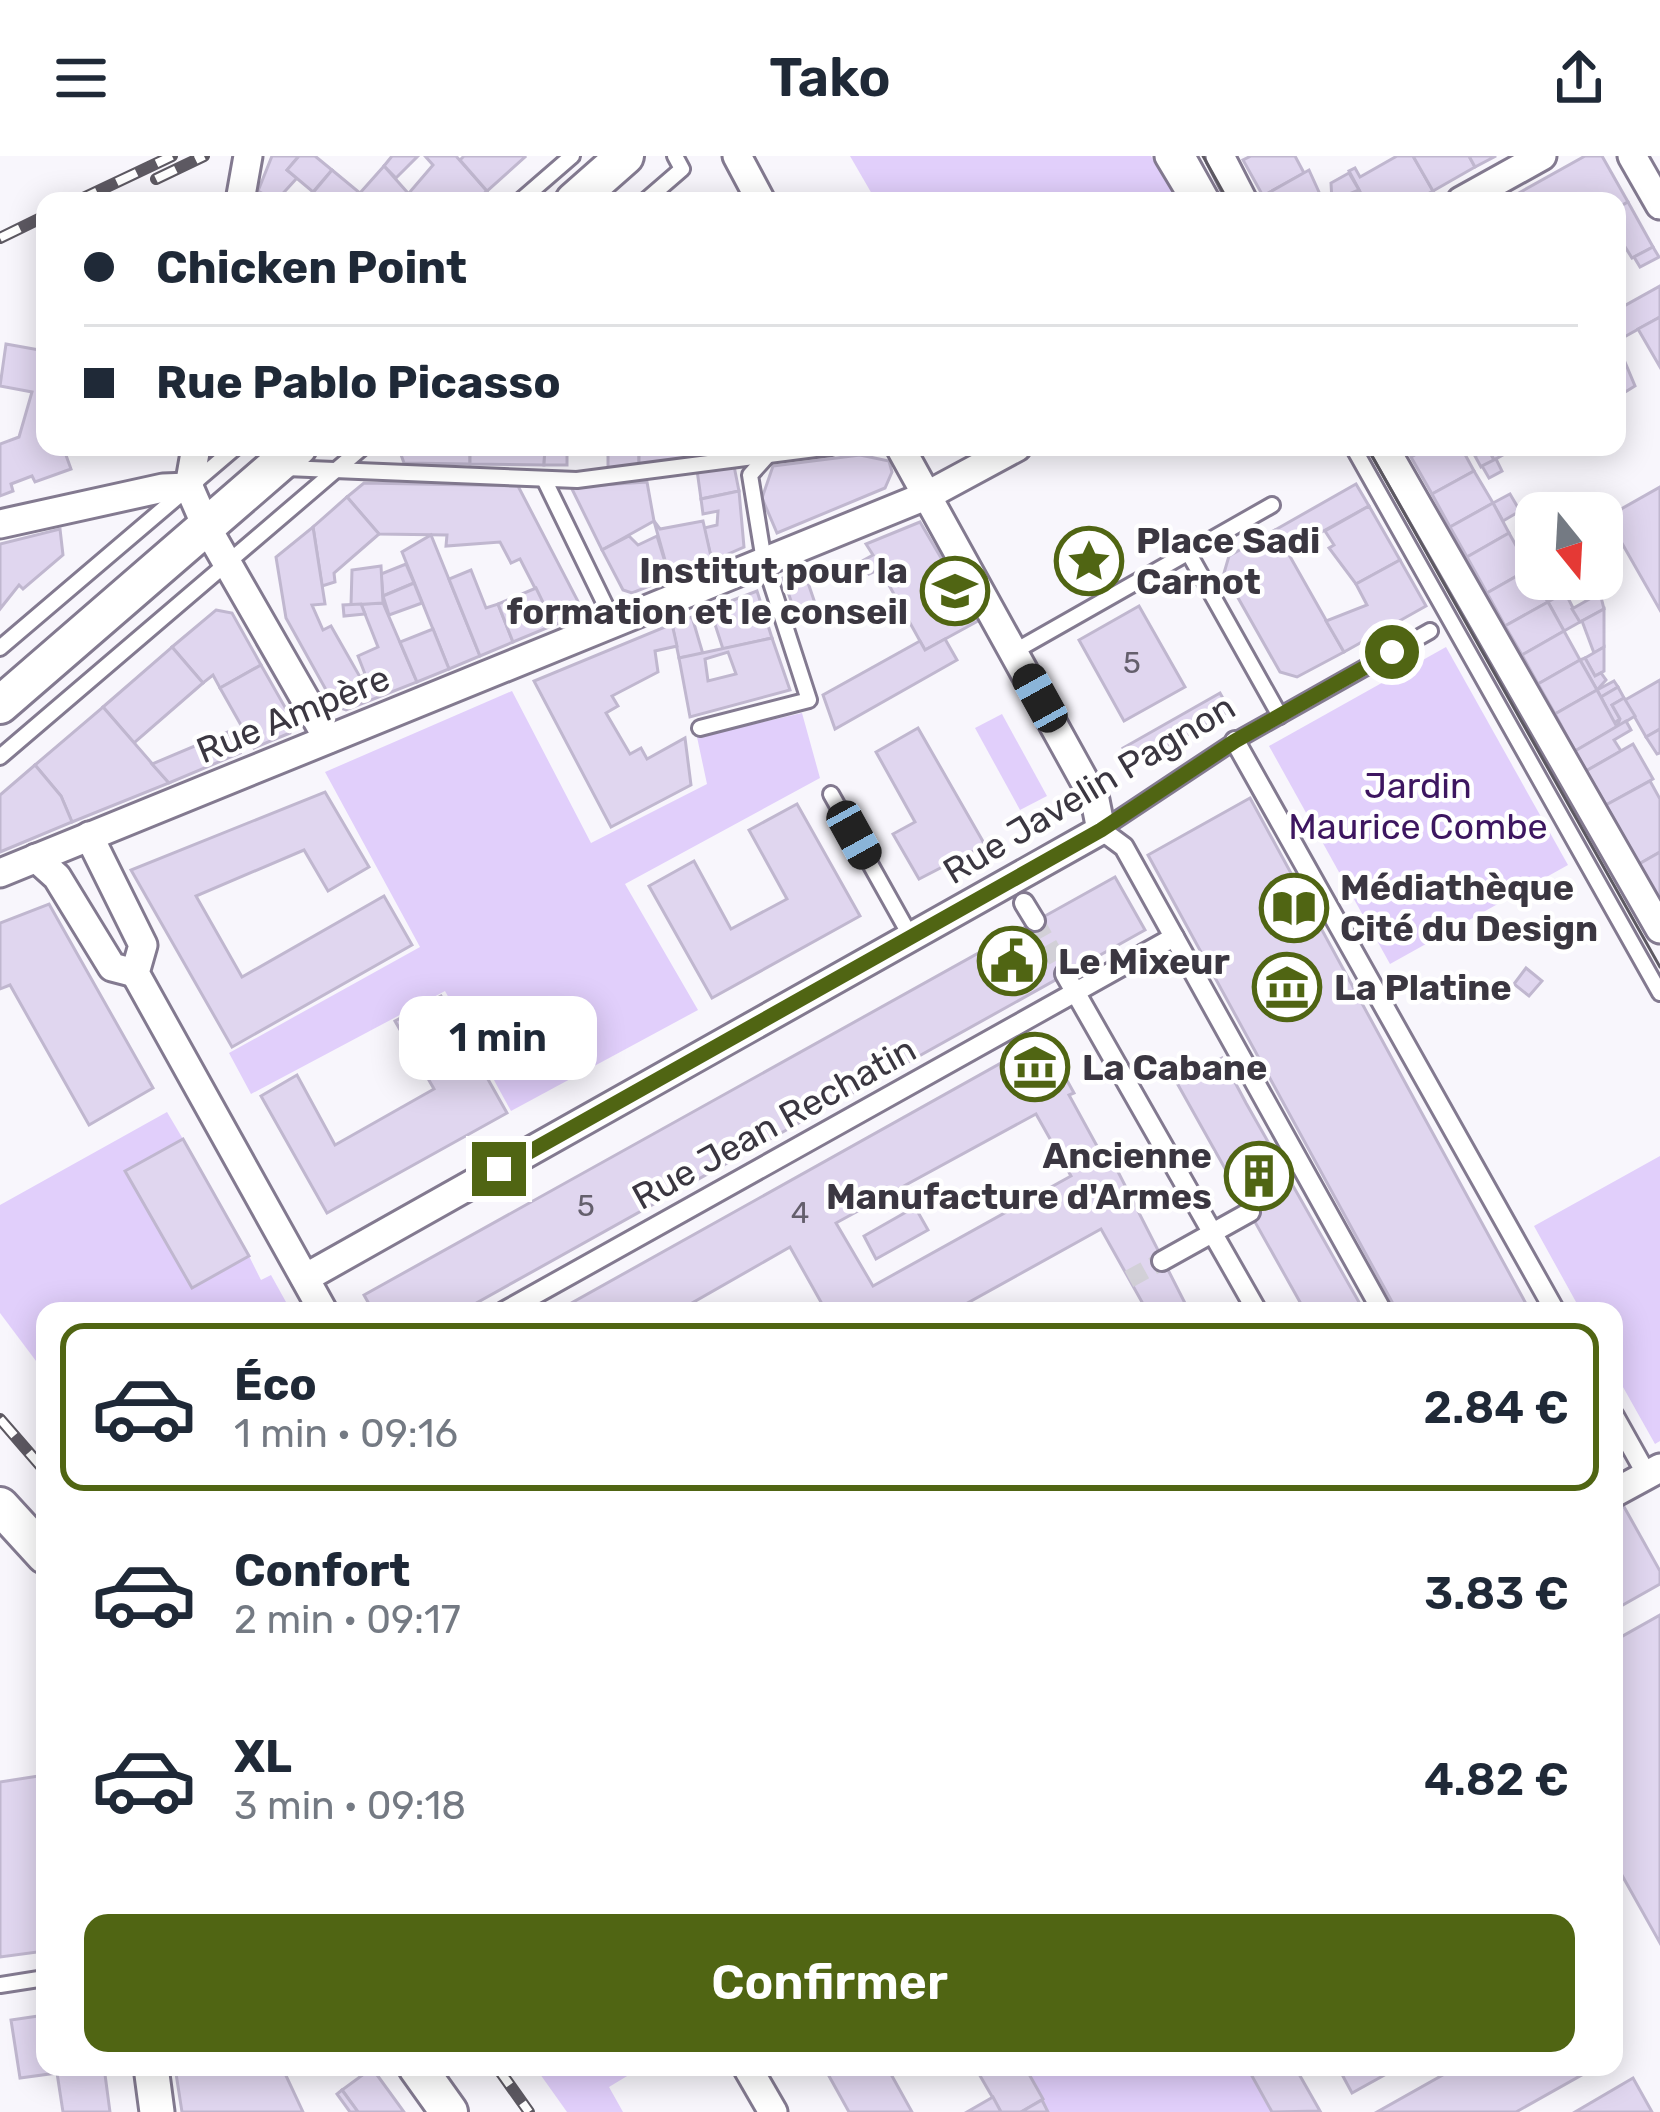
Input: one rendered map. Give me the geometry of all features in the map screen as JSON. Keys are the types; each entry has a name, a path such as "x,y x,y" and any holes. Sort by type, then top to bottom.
{"main road":[{"path":"584,192 625,156"},
{"path":"0,705 287,457"},
{"path":"0,1506 36,1546"},
{"path":"423,2076 449,2112"}],"street":[{"path":"242,192 248,156"},
{"path":"737,156 756,192"},
{"path":"1169,156 1191,192"},
{"path":"1220,156 1238,192"},
{"path":"1477,192 1542,156"},
{"path":"1632,156 1660,205"},
{"path":"194,456 189,487 207,527 328,739"},
{"path":"906,456 1095,800 1101,830 1124,847 1302,1183 1376,1302"},
{"path":"928,495 1000,456"},
{"path":"1389,456 1660,929"},
{"path":"0,524 189,487"},
{"name":"Rue Ampère","path":"0,872 928,495"},
{"path":"1235,741 1550,1302"},
{"name":"Rue Javelin Pagnon","path":"305,1278 1101,830"},
{"path":"89,836 143,945 135,973 318,1302"},
{"path":"36,858 57,877 112,967 135,973"},
{"path":"1024,903 1035,921"},
{"name":"Rue Jean Rechatin","path":"521,1302 1070,983 1174,937"},
{"path":"1070,983 1252,1302"},
{"path":"1162,1261 1250,1212"},
{"path":"1623,1429 1653,1472 1623,1488"},
{"path":"152,2076 158,2112"},
{"path":"753,2076 773,2112"}],"lane":[{"path":"530,192 572,156"},
{"path":"655,192 682,169 675,156"},
{"path":"1188,156 1209,192"},
{"path":"0,649 225,456"},
{"path":"0,757 352,456"},
{"path":"287,457 336,470 608,479 747,456"},
{"path":"700,728 809,700 764,561 750,475 767,456"},
{"path":"1358,456 1660,993"},
{"path":"544,479 614,622"},
{"path":"1015,651 1272,505"},
{"path":"1188,552 1280,716"},
{"name":"Rue Javelin Pagnon","path":"1101,830 1235,741 1430,632"},
{"path":"831,794 911,937"},
{"path":"0,1985 36,1979"}],"green space":[{"path":"850,156 1151,156 1173,192 871,192"},
{"name":"Jardin Maurice Combe","path":"1446,647 1568,865 1390,964 1269,746"},
{"path":"512,691 591,843 707,784 697,737 802,713 820,778 625,884 698,1010 511,1111 445,991 251,1094 229,1053 420,947 325,772"},
{"path":"1002,714 1047,796 1020,810 975,728"},
{"path":"167,1112 183,1139 126,1171 191,1288 249,1256 261,1280 271,1275 286,1302 36,1302 36,1361 0,1313 0,1205"},
{"path":"1660,1156 1660,1441 1655,1444 1623,1387 1623,1302 1576,1302 1534,1226"},
{"path":"541,2076 627,2076 609,2087 623,2112 567,2112"},
{"path":"1030,2076 1252,2076 1272,2112 1048,2112"}],"building":[{"path":"272,156 299,156 287,170 297,178 284,192 258,191"},
{"path":"299,156 315,156 332,170 313,192 287,170"},
{"path":"392,156 418,156 396,178 384,166"},
{"path":"425,156 456,156 487,191 410,192 433,165"},
{"path":"464,156 525,157 487,191 460,160"},
{"path":"1295,156 1304,173 1270,192 1261,192 1243,160"},
{"path":"1397,156 1413,156 1433,191 1360,192 1349,171 1355,168 1360,177"},
{"path":"1413,156 1469,156 1475,167 1433,191"},
{"path":"1469,156 1496,156 1475,167"},
{"path":"1585,156 1602,156 1622,192 1521,192"},
{"path":"384,166 407,192 361,192"},
{"path":"332,170 359,192 314,192"},
{"path":"1309,170 1319,192 1270,192"},
{"path":"1349,173 1359,190 1332,192 1331,183"},
{"path":"1626,203 1653,247 1632,258 1626,248"},
{"path":"1653,247 1659,257 1640,267 1634,257"},
{"path":"1660,286 1660,317 1626,336 1626,305"},
{"path":"1660,317 1660,367 1638,329"},
{"path":"6,344 36,349 36,456 66,456 71,469 35,482 32,476 11,484 13,491 0,496 0,444 19,437 32,392 0,386"},
{"path":"1626,364 1635,386 1626,392"},
{"path":"401,456 470,456 470,464 404,463"},
{"path":"470,456 544,456 544,465 470,464"},
{"path":"544,456 567,456 567,465 544,465"},
{"path":"608,456 639,456 639,467 608,472"},
{"path":"639,456 687,458 639,467"},
{"path":"865,456 889,461 892,472 885,488 777,533 762,498 773,466"},
{"path":"1466,456 1474,471 1432,494 1411,457"},
{"path":"1475,456 1492,456 1494,460 1481,467"},
{"path":"1496,459 1502,471 1489,478 1482,466"},
{"path":"734,466 739,491 701,499 697,470"},
{"path":"1474,471 1493,503 1450,527 1432,494"},
{"path":"647,482 654,521 602,550 571,487"},
{"path":"364,483 518,486 584,613 554,625 520,559 511,563 500,542 446,546 447,535 379,534 347,497"},
{"path":"1356,484 1369,506 1287,551 1275,530"},
{"path":"1660,487 1660,610 1623,545 1623,508"},
{"path":"739,491 744,547 712,561 704,528 717,525 718,511 703,514 701,499"},
{"path":"1510,494 1515,514 1503,521 1493,503"},
{"path":"347,497 379,534 334,573 335,582 322,586 313,527"},
{"path":"1493,503 1509,533 1467,557 1450,527"},
{"path":"1369,506 1400,560 1356,584 1329,548 1334,545 1325,531"},
{"path":"654,521 660,529 703,521 712,561 670,578"},
{"path":"920,522 978,621 925,650 880,569 869,574 862,561 873,555 866,544"},
{"path":"313,527 325,604 312,605 323,630 331,626 360,677 365,674 358,656 378,647 361,604 383,603 417,682 346,710 335,706 286,618 276,557"},
{"path":"60,529 63,555 23,589 19,585 0,609 0,544"},
{"path":"1275,530 1344,652 1297,677 1280,672 1224,573 1229,556"},
{"path":"1509,533 1515,544 1515,577 1487,593 1467,557"},
{"path":"431,535 480,656 449,669 402,552"},
{"path":"629,536 638,545 657,536 670,578 632,593 623,590 602,550"},
{"path":"1400,560 1426,606 1344,652 1326,621 1367,605 1356,584"},
{"path":"406,564 414,583 383,596 381,574"},
{"path":"381,566 383,603 351,605 352,570"},
{"path":"471,570 486,608 498,604 513,642 480,656 449,579"},
{"path":"804,571 818,612 797,618 783,578"},
{"path":"1515,577 1515,600 1548,602 1505,626 1487,593"},
{"path":"414,583 422,603 389,615 383,596"},
{"path":"536,588 554,625 513,642 498,604"},
{"path":"757,591 772,638 723,649 710,609"},
{"path":"1569,600 1580,622 1564,631 1548,602"},
{"path":"1588,600 1602,600 1604,609 1580,622 1572,609"},
{"path":"1548,602 1564,631 1522,655 1505,626"},
{"path":"361,604 365,614 344,616 343,605"},
{"path":"1139,606 1185,687 1124,721 1079,640"},
{"path":"1604,609 1604,647 1594,653 1582,621"},
{"path":"216,610 232,613 261,665 220,688 213,675 203,683 172,647"},
{"path":"692,617 703,654 679,658 672,624"},
{"path":"672,624 677,646 655,651 658,672 612,696 618,706 606,713 630,754 641,748 647,759 685,738 691,785 611,827 534,681"},
{"path":"433,629 449,669 417,682 400,642"},
{"path":"1564,631 1580,660 1538,684 1522,655"},
{"path":"772,638 790,690 690,717 679,658","holes":["728,652 736,674 708,681 705,659"]},
{"path":"945,639 957,660 835,729 823,695 920,641 925,650"},
{"path":"172,647 203,683 134,743 103,707"},
{"path":"1604,647 1604,671 1595,676 1585,658"},
{"path":"1585,658 1595,676 1601,673 1606,680 1597,690 1580,660"},
{"path":"1580,660 1597,690 1555,714 1538,684"},
{"path":"261,665 294,723 290,733 254,748 220,688"},
{"path":"1660,680 1660,729 1646,737 1625,700"},
{"path":"1614,681 1618,687 1601,697 1597,690"},
{"path":"1618,687 1624,698 1612,705 1620,719 1614,723 1601,697"},
{"path":"1597,690 1617,727 1575,751 1555,714"},
{"path":"1220,693 1230,711 1132,766 1123,748"},
{"path":"1624,698 1635,716 1617,727 1620,719 1612,705"},
{"path":"103,707 169,783 72,822 61,796 35,765"},
{"path":"1626,721 1631,730 1614,740 1621,751 1586,771 1575,751"},
{"path":"918,728 985,845 919,879 893,834 915,822 876,752"},
{"path":"1660,729 1660,753 1657,754 1646,737"},
{"path":"228,732 240,753 169,783 152,764"},
{"path":"1633,744 1653,779 1606,805 1586,771"},
{"path":"35,765 61,796 72,822 0,852 0,795"},
{"path":"1650,781 1660,799 1660,852 1639,864 1606,805"},
{"path":"325,792 369,867 328,891 304,850 196,896 242,977 384,896 412,945 232,1047 131,870"},
{"name":"La Platine","path":"1250,798 1525,1302 1392,1302 1148,855"},
{"path":"797,804 860,916 712,998 649,886 694,861 731,929 787,899 749,830"},
{"path":"1660,852 1660,901 1639,864"},
{"path":"1115,877 1145,930 478,1302 368,1302 364,1295"},
{"path":"49,904 153,1088 89,1125 10,985 0,989 0,923"},
{"path":"1526,968 1542,981 1529,996 1514,984"},
{"path":"441,996 507,1113 327,1213 261,1096 297,1075 335,1145 434,1089 395,1021"},
{"path":"1044,1039 1074,1093 1069,1095 1103,1157 1109,1154 1184,1302 1142,1302 1101,1229 969,1302 821,1302 790,1247 694,1302 573,1302","holes":["1036,1114 1071,1176 873,1286 836,1223"]},
{"name":"Ancienne Manufacture d'Armes","path":"1222,1058 1359,1302 1300,1302 1177,1083"},
{"path":"183,1139 249,1256 192,1288 125,1171"},
{"path":"915,1207 928,1230 876,1259 864,1236"},
{"path":"1623,1505 1660,1571 1660,1584 1623,1605"},
{"path":"1660,1615 1660,1943 1623,1877 1623,1636"},
{"path":"36,1776 36,1952 0,1957 0,1782"},
{"path":"36,2016 36,2076 20,2078 11,2020"},
{"path":"57,2076 105,2076 110,2112 63,2112"},
{"path":"176,2076 286,2076 303,2112 182,2112"},
{"path":"361,2076 378,2076 404,2112 358,2112 342,2090"},
{"path":"829,2076 892,2076 912,2112 849,2112"},
{"path":"980,2076 1030,2076 1043,2099 1021,2112 1001,2112"},
{"path":"1252,2076 1300,2076 1320,2111 1272,2112"},
{"path":"1343,2076 1383,2076 1352,2093"},
{"path":"1441,2076 1580,2076 1516,2112 1377,2112"},
{"path":"1633,2078 1652,2112 1575,2112"},
{"path":"342,2090 358,2112 350,2112 337,2094"},
{"path":"993,2097 1001,2112 967,2112"},
{"path":"1042,2100 1048,2112 1021,2112"}],"tunnel":[{"path":"1035,921 1065,974"},
{"path":"1129,1279 1162,1261"}],"tram line":[{"path":"1203,156 1223,192"},
{"path":"1372,456 1660,967"}],"railway":[{"path":"96,192 172,156"},
{"path":"156,179 204,156"},
{"path":"0,238 36,220"},
{"path":"0,1419 36,1461"},
{"path":"503,2076 529,2112"}],"place":[{"name":"Place Sadi Carnot","path":"1089,561"},
{"name":"Institut pour la formation et le conseil","path":"955,591"},
{"name":"Médiathèque Cité du Design","path":"1294,908"},
{"name":"Le Mixeur","path":"1012,961"},
{"name":"La Platine","path":"1287,987"},
{"name":"La Cabane","path":"1035,1067"},
{"name":"Ancienne Manufacture d'Armes","path":"1259,1176"}],"route":[{"path":"499,1169 1101,830 1235,741 1392,652"}]}
